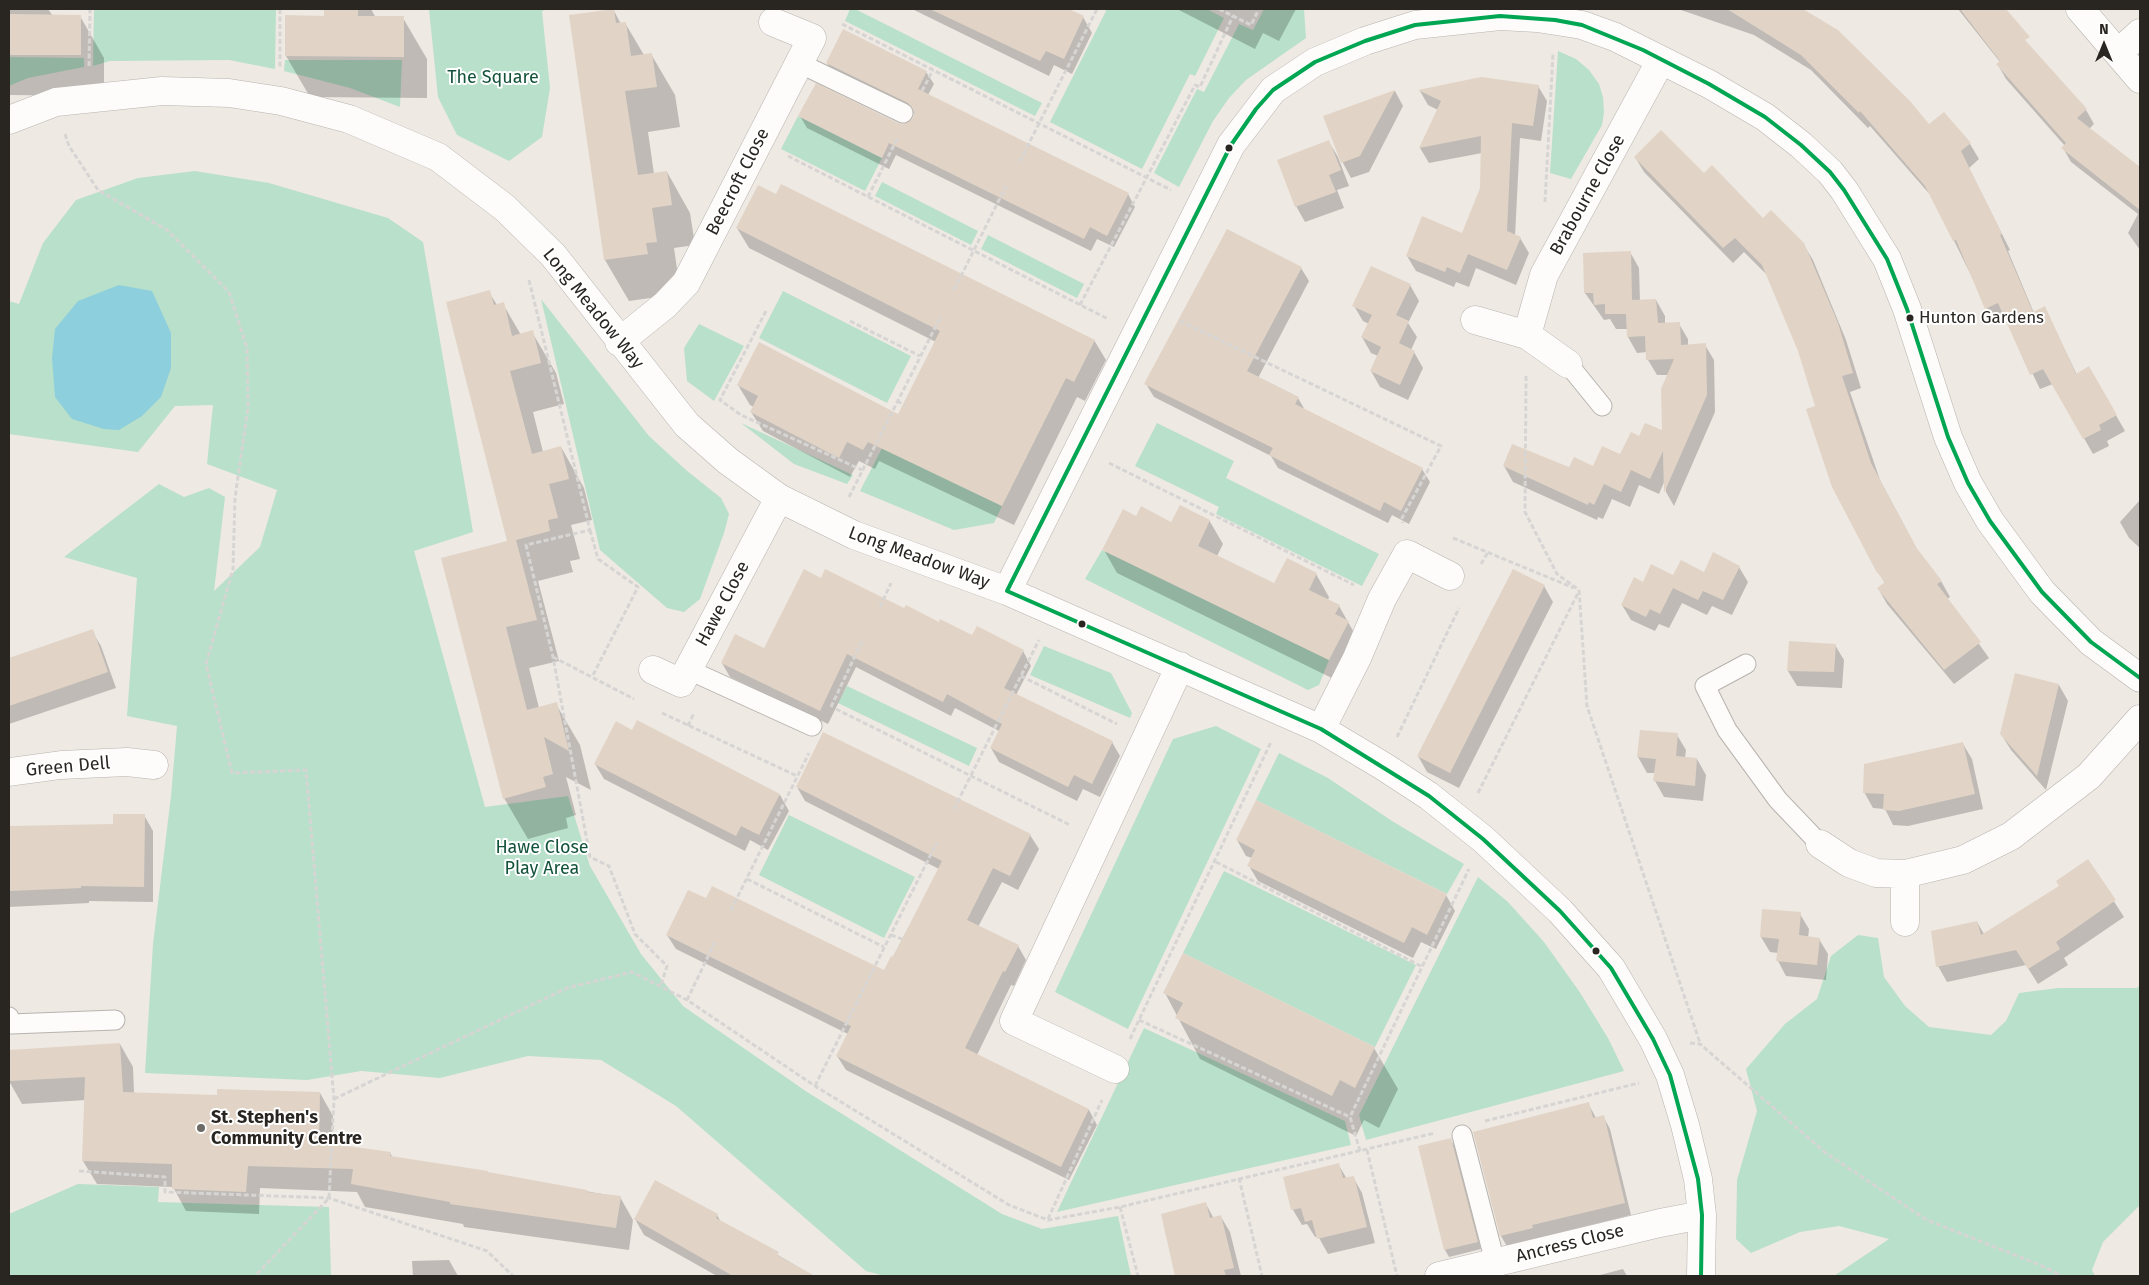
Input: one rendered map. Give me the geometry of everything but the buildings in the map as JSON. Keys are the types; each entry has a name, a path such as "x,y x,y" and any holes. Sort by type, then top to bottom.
{"street":[{"path":"2080,9 2140,79"},
{"path":"1007,591 1231,145 1256,109 1273,90 1315,62 1365,41 1415,25 1490,17 1543,16 1582,25 1615,37 1709,84 1765,117 1801,145 1844,190 1887,259 1907,309 1948,438 1968,483 1990,521 2042,592 2091,642 2140,678"},
{"name":"Beecroft Close","path":"619,342 665,304 686,283 812,38 773,22"},
{"path":"2118,53 2140,33"},
{"name":"Brabourne Close","path":"1527,335 1544,275 1661,60"},
{"name":"Long Meadow Way","path":"9,120 56,102 162,91 229,92 281,102 349,120 438,157 505,208 552,255 619,342 687,425 728,461 779,498 834,526 1007,591 1180,666 1321,729 1383,766 1473,831 1560,911 1611,968 1653,1039 1670,1075 1685,1125 1698,1179 1702,1216 1701,1276"},
{"path":"1475,320 1527,335 1568,364"},
{"name":"Hawe Close","path":"689,670 779,498"},
{"path":"1321,729 1357,658 1382,599 1407,554 1450,576"},
{"path":"1110,1081 1014,1022 1180,666"},
{"path":"653,670 681,683 689,670"},
{"path":"1820,844 1850,863 1876,873 1905,874 1963,860 2011,836 2089,776 2140,719"},
{"name":"Green Dell","path":"9,772 61,765 128,751 154,764"},
{"path":"1905,874 1905,922"},
{"name":"Ancress Close","path":"1439,1276 1660,1223 1702,1216"}],"lane":[{"path":"799,62 903,114"},
{"path":"1568,364 1602,406"},
{"path":"1746,664 1704,686 1727,730 1772,793 1820,844"},
{"path":"689,670 812,726"},
{"path":"9,1018 12,1024 115,1020"},
{"path":"1462,1135 1495,1262"}],"path":[{"path":"89,99 90,9"},
{"path":"280,9 281,102"},
{"path":"1020,161 1097,9"},
{"path":"1218,9 1251,25 1259,9"},
{"path":"1080,304 1195,85 1200,86 1232,16"},
{"path":"1543,16 1544,204"},
{"path":"841,23 1201,205"},
{"path":"56,102 69,146 98,190 167,230 229,292 247,348 248,407 235,498 233,569 206,664 232,774 306,770 334,1099 330,1198 255,1276"},
{"path":"759,141 1136,333"},
{"path":"954,290 1006,186"},
{"path":"552,255 528,276 590,530 598,559 638,587 592,677"},
{"path":"1150,306 1441,446 1402,518 1411,522"},
{"path":"766,311 720,400 741,415 862,470"},
{"path":"834,526 941,316"},
{"path":"850,321 920,356"},
{"path":"1527,335 1525,512 1557,574 1579,590"},
{"path":"897,401 905,404"},
{"path":"1079,448 1382,599"},
{"path":"590,530 526,545 552,657 590,857 609,866 635,934 667,966 661,986"},
{"path":"1445,535 1579,590"},
{"path":"1479,568 1488,552"},
{"path":"1360,1151 1350,1117 1421,966 1473,831 1579,590"},
{"path":"1579,590 1587,706 1700,1044 1827,1154 1927,1220 2040,1265 2062,1276"},
{"path":"1383,766 1462,602"},
{"path":"954,809 1053,612"},
{"path":"828,715 863,639"},
{"path":"552,657 637,700"},
{"path":"1021,676 1146,738"},
{"path":"831,707 1099,839"},
{"path":"654,709 797,776"},
{"path":"1128,1043 1216,862 1284,713"},
{"path":"731,910 813,745"},
{"path":"815,1086 937,842"},
{"path":"1216,862 1421,966"},
{"path":"747,880 884,947"},
{"path":"891,935 902,939"},
{"path":"687,1000 716,942"},
{"path":"334,1099 567,988 632,972 687,1000 815,1086 1009,1205 1048,1220 1120,1206 1442,1132"},
{"path":"1139,1020 1350,1117"},
{"path":"1653,1039 1700,1044"},
{"path":"1480,1122 1670,1075"},
{"path":"1048,1220 1110,1081"},
{"path":"1367,1150 1396,1276"},
{"path":"79,1171 165,1176 165,1192 330,1198 487,1251 513,1276"},
{"path":"1238,1178 1262,1276"},
{"path":"1120,1206 1138,1276"}],"green space":[{"path":"94,9 276,9 275,69 229,60 110,61 93,66"},
{"name":"The Square","path":"429,9 549,9 542,11 550,88 542,137 509,161 457,135 438,97"},
{"path":"850,9 855,9 1042,103 1035,116 845,21"},
{"path":"1107,9 1207,9 1224,18 1195,76 1190,74 1142,169 1050,122"},
{"path":"1264,9 1304,9 1306,38 1246,80 1229,98 1213,121 1179,187 1154,173 1197,89 1204,92 1239,24 1253,30"},
{"path":"1558,51 1576,59 1589,70 1599,84 1603,97 1604,112 1602,125 1571,179 1550,173"},
{"path":"9,57 84,58 84,67 28,78 9,86"},
{"path":"285,60 402,60 400,107 350,88 284,71"},
{"path":"798,116 882,158 865,191 781,149"},
{"name":"Hawe Close Play Area","path":"195,171 269,183 388,218 423,242 473,532 414,551 485,807 568,796 590,866 641,954 683,1006 807,1092 1002,1214 1042,1229 1118,1216 1131,1276 885,1276 866,1271 676,1106 601,1060 528,1056 440,1078 361,1071 307,1080 145,1073 153,944 171,796 177,726 127,716 137,578 64,557 159,484 184,497 209,488 225,497 214,591 260,547 277,490 207,464 213,405 175,406 138,452 9,434 9,301 19,304 43,243 76,200 138,178"},
{"path":"882,182 978,231 971,245 875,196"},
{"path":"988,235 1084,284 1077,298 981,249"},
{"path":"783,291 911,356 887,403 759,338"},
{"path":"541,299 649,436 686,470 721,498 729,514 700,599 684,612 667,608 600,550"},
{"path":"699,324 744,346 714,401 687,381 684,348"},
{"path":"741,423 853,475 847,484 794,464"},
{"path":"1157,423 1234,461 1226,478 1379,554 1362,586 1216,514 1219,507 1135,466"},
{"path":"882,448 1002,506 994,523 954,530 860,491"},
{"path":"1102,550 1329,660 1319,685 1308,690 1085,579"},
{"path":"1044,646 1111,673 1132,713 1130,718 1030,675"},
{"path":"847,686 977,748 969,766 838,703"},
{"path":"1216,726 1261,749 1128,1029 1055,992 1173,739"},
{"path":"1279,753 1328,778 1392,821 1464,864 1447,894 1256,800"},
{"path":"789,815 915,877 884,938 759,875"},
{"path":"1224,871 1416,965 1375,1047 1183,953"},
{"path":"1478,877 1508,902 1544,942 1579,991 1608,1038 1624,1071 1366,1140 1359,1115"},
{"path":"1858,935 1878,938 1884,977 1905,1006 1929,1027 1991,1035 2006,1021 2019,993 2058,988 2137,988 2140,985 2140,1205 2103,1242 2092,1270 2095,1276 1834,1276 1889,1239 1839,1226 1800,1232 1751,1253 1736,1239 1737,1180 1757,1111 1746,1069 1785,1024 1817,999 1831,956"},
{"path":"1144,1028 1345,1121 1351,1145 1057,1212"},
{"path":"78,1184 159,1187 158,1202 329,1207 331,1276 9,1276 9,1214"}],"water":[{"path":"119,285 152,291 171,333 171,368 161,397 142,416 119,430 104,429 72,419 55,397 52,358 55,329 78,301"}],"transit line":[{"path":"1701,1276 1702,1215 1698,1179 1670,1075 1653,1039 1611,968 1560,911 1483,839 1429,796 1321,729 1007,591 1231,145 1256,109 1273,90 1315,62 1365,41 1415,25 1500,16 1555,20 1582,25 1643,50 1709,84 1765,117 1801,145 1830,172 1844,190 1887,259 1907,309 1948,437 1968,483 1990,521 2042,592 2091,642 2140,678"}],"place":[{"name":"Hunton Gardens","path":"1910,318"},
{"name":"St. Stephen's Community Centre","path":"201,1128"}]}
